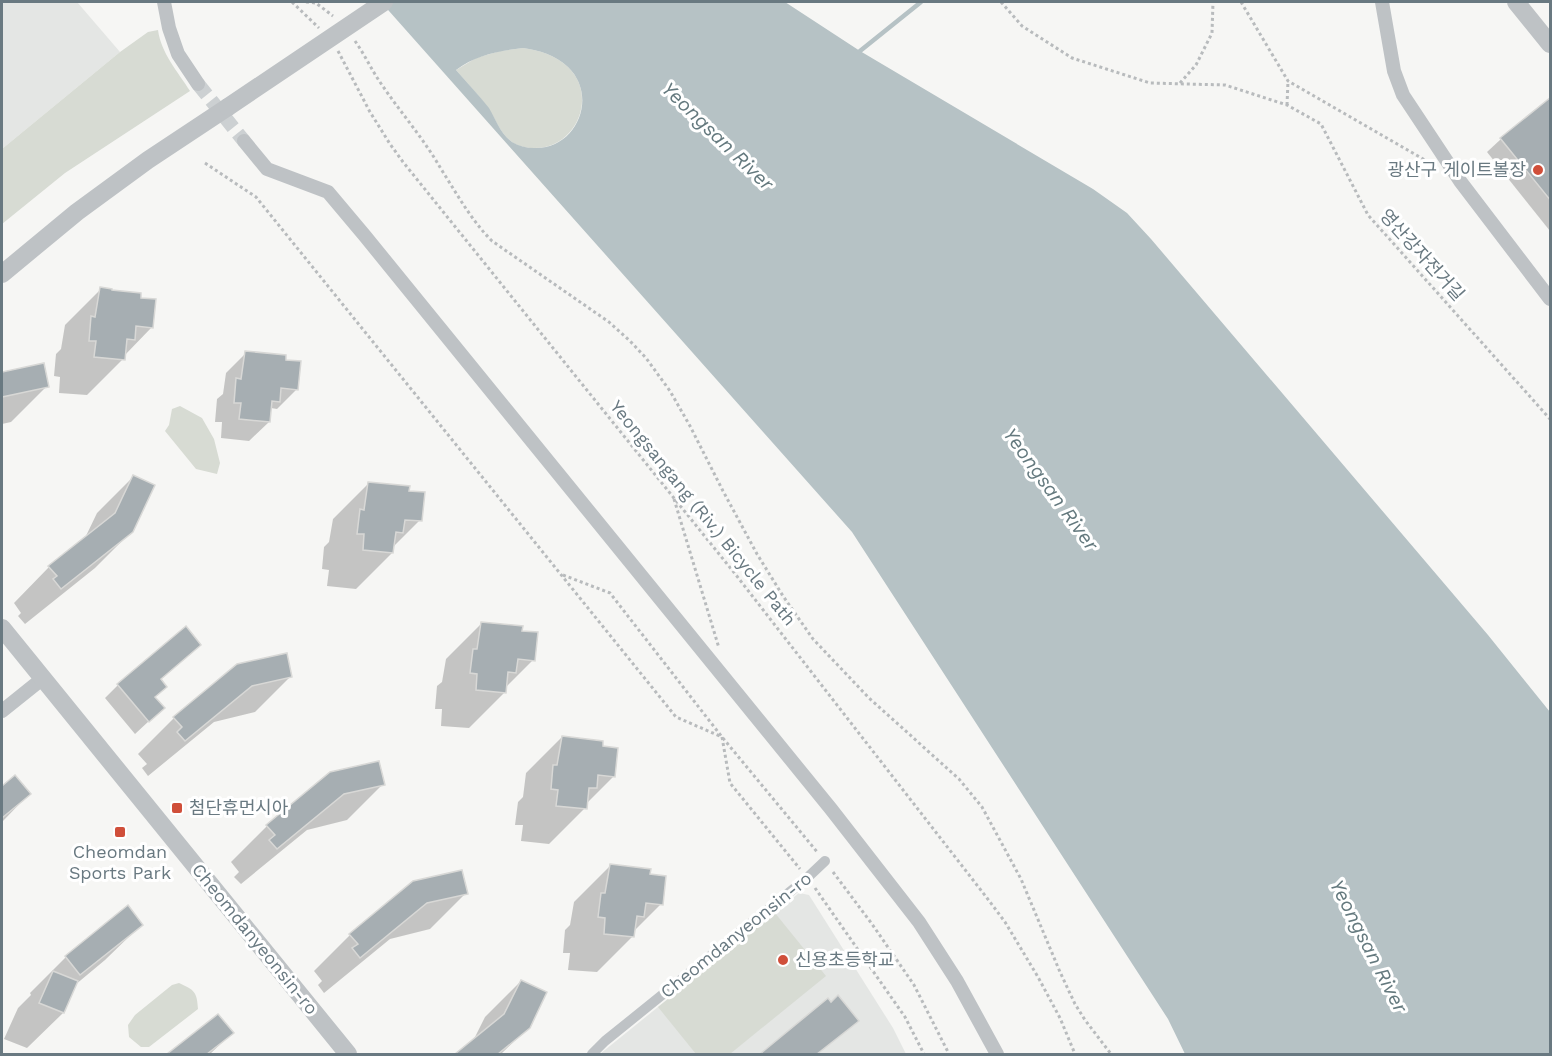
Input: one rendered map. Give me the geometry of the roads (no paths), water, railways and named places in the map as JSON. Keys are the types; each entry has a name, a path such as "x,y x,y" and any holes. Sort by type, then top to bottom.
{"street":[{"path":"165,2 169,28 178,54 198,84"},
{"path":"2,274 77,212 148,160 384,2"},
{"path":"1382,2 1394,71 1403,95 1460,181 1551,299"},
{"path":"1516,2 1551,44"},
{"path":"244,141 267,169 328,192 365,236 831,810 919,922 957,981 997,1054"},
{"name":"Cheomdanyeonsin-ro","path":"2,628 348,1054"},
{"path":"2,711 42,679"},
{"name":"Cheomdanyeonsin-ro","path":"592,1054 825,861"}],"water":[{"name":"Yeongsan River","path":"381,2 785,2 860,51 1093,189 1127,213 1488,635 1550,712 1550,1054 1185,1054 1168,1019 852,532","holes":["514,49 529,49 558,59 568,67 577,79 582,93 582,106 571,131 561,140 549,146 534,148 512,142 501,130 489,108 456,70 488,54"]}],"waterway":[{"path":"860,51 921,2"}],"tunnel":[{"path":"198,84 244,141"}],"place":[{"name":"광산구 게이트볼장","path":"1538,170"},
{"name":"첨단휴먼시아","path":"177,808"},
{"name":"Cheomdan Sports Park","path":"120,832"},
{"name":"신용초등학교","path":"783,960"}]}
